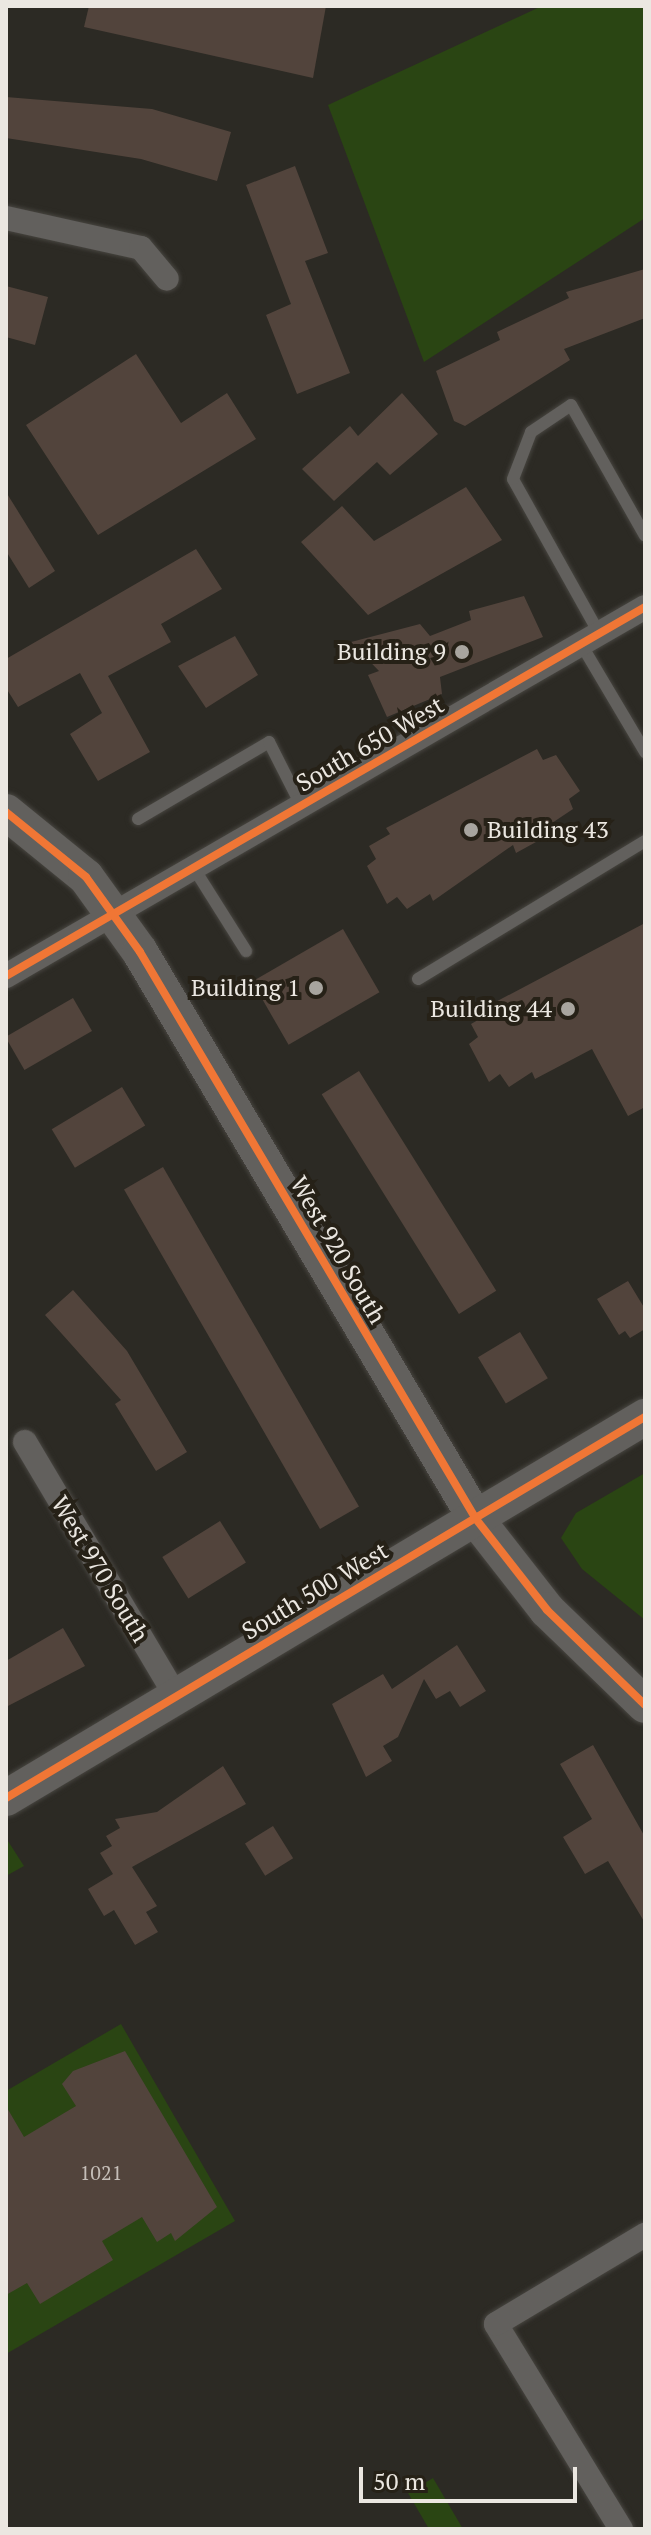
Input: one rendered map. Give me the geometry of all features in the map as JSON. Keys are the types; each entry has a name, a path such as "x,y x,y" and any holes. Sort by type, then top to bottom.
{"street":[{"path":"6,218 141,248 167,279"},
{"name":"South 650 West","path":"6,976 195,870 645,607"},
{"name":"West 920 South","path":"6,812 86,877 113,914 476,1519 547,1610 645,1705"},
{"name":"South 500 West","path":"6,1798 645,1417"},
{"name":"West 970 South","path":"25,1442 176,1696"},
{"path":"621,2529 496,2324 645,2235"}],"lane":[{"path":"645,536 571,405 531,432 513,479 645,752"},
{"path":"138,819 269,742 302,807"},
{"path":"418,979 645,841"},
{"path":"195,870 246,951"}],"green space":[{"path":"542,6 645,6 645,218 424,362 328,105"},
{"path":"645,1473 645,1620 582,1569 561,1538 576,1513"},
{"path":"6,1838 24,1866 6,1876"},
{"path":"121,2024 235,2221 6,2354 6,2091"},
{"path":"433,2478 463,2529 429,2529 408,2493"}],"building":[{"path":"89,6 326,6 313,78 84,27"},
{"path":"6,97 152,109 231,132 217,181 141,159 6,138"},
{"path":"295,166 328,253 305,261 350,373 297,394 266,315 291,304 246,185"},
{"path":"645,269 645,318 564,349 570,360 465,426 454,421 436,371 500,340 497,332 569,298 566,292"},
{"path":"6,286 48,297 35,345 6,337"},
{"path":"136,354 181,423 227,393 256,439 98,535 26,425"},
{"path":"402,393 438,434 390,475 377,462 334,501 302,469 350,426 358,436"},
{"path":"466,487 502,540 368,615 301,542 342,506 374,541"},
{"path":"6,492 55,571 29,588 6,551"},
{"path":"196,549 222,589 161,624 171,642 108,676 150,752 98,781 70,734 102,713 80,673 18,707 6,688 6,659"},
{"name":"Building 9","path":"524,596 543,637 440,677 442,694 387,717 368,675 379,671 351,642 420,624 430,636 471,620 469,611"},
{"path":"235,636 258,675 206,708 178,666"},
{"name":"Building 43","path":"537,749 543,760 556,755 580,791 569,799 573,809 552,823 556,831 516,853 513,845 433,901 430,894 407,909 397,897 387,904 367,866 376,859 369,846 390,834 386,828"},
{"name":"Building 44","path":"645,923 645,1107 628,1116 592,1049 535,1079 532,1072 509,1087 500,1074 489,1082 469,1044 478,1037 471,1024 492,1012 488,1006"},
{"name":"Building 1","path":"343,929 380,992 289,1045 252,982"},
{"path":"73,998 92,1031 24,1070 6,1037"},
{"path":"359,1071 496,1291 459,1314 322,1094"},
{"path":"122,1087 145,1126 75,1168 52,1129"},
{"path":"163,1167 359,1506 320,1529 124,1190"},
{"path":"628,1281 645,1309 645,1329 630,1338 625,1331 619,1335 597,1299"},
{"path":"73,1290 127,1351 187,1452 156,1471 115,1404 121,1400 45,1315"},
{"path":"520,1332 548,1378 506,1404 478,1357"},
{"path":"220,1521 246,1563 188,1599 162,1557"},
{"path":"63,1628 85,1666 6,1707 6,1661"},
{"path":"457,1645 486,1691 460,1707 450,1691 436,1699 424,1679 398,1737 383,1746 392,1761 366,1777 332,1704 383,1674 392,1689"},
{"path":"593,1745 645,1837 645,1923 608,1861 585,1874 563,1837 592,1819 560,1764"},
{"path":"223,1766 246,1804 132,1867 157,1906 146,1912 158,1932 135,1945 114,1910 104,1916 88,1889 113,1874 100,1853 112,1846 106,1836 120,1828 115,1819 157,1812"},
{"path":"273,1826 293,1858 265,1876 245,1843"},
{"path":"125,2051 217,2207 175,2241 171,2233 157,2242 142,2217 102,2241 113,2260 40,2304 27,2283 6,2295 6,2106 24,2137 76,2106 62,2084 73,2071"}],"cycle path":[{"path":"6,976 645,607"},
{"path":"6,812 86,877 140,952 476,1519 547,1610 645,1705"},
{"path":"6,1798 645,1417"}],"place":[{"name":"Building 9","path":"462,652"},
{"name":"Building 43","path":"471,830"},
{"name":"Building 1","path":"316,988"},
{"name":"Building 44","path":"568,1009"}]}
